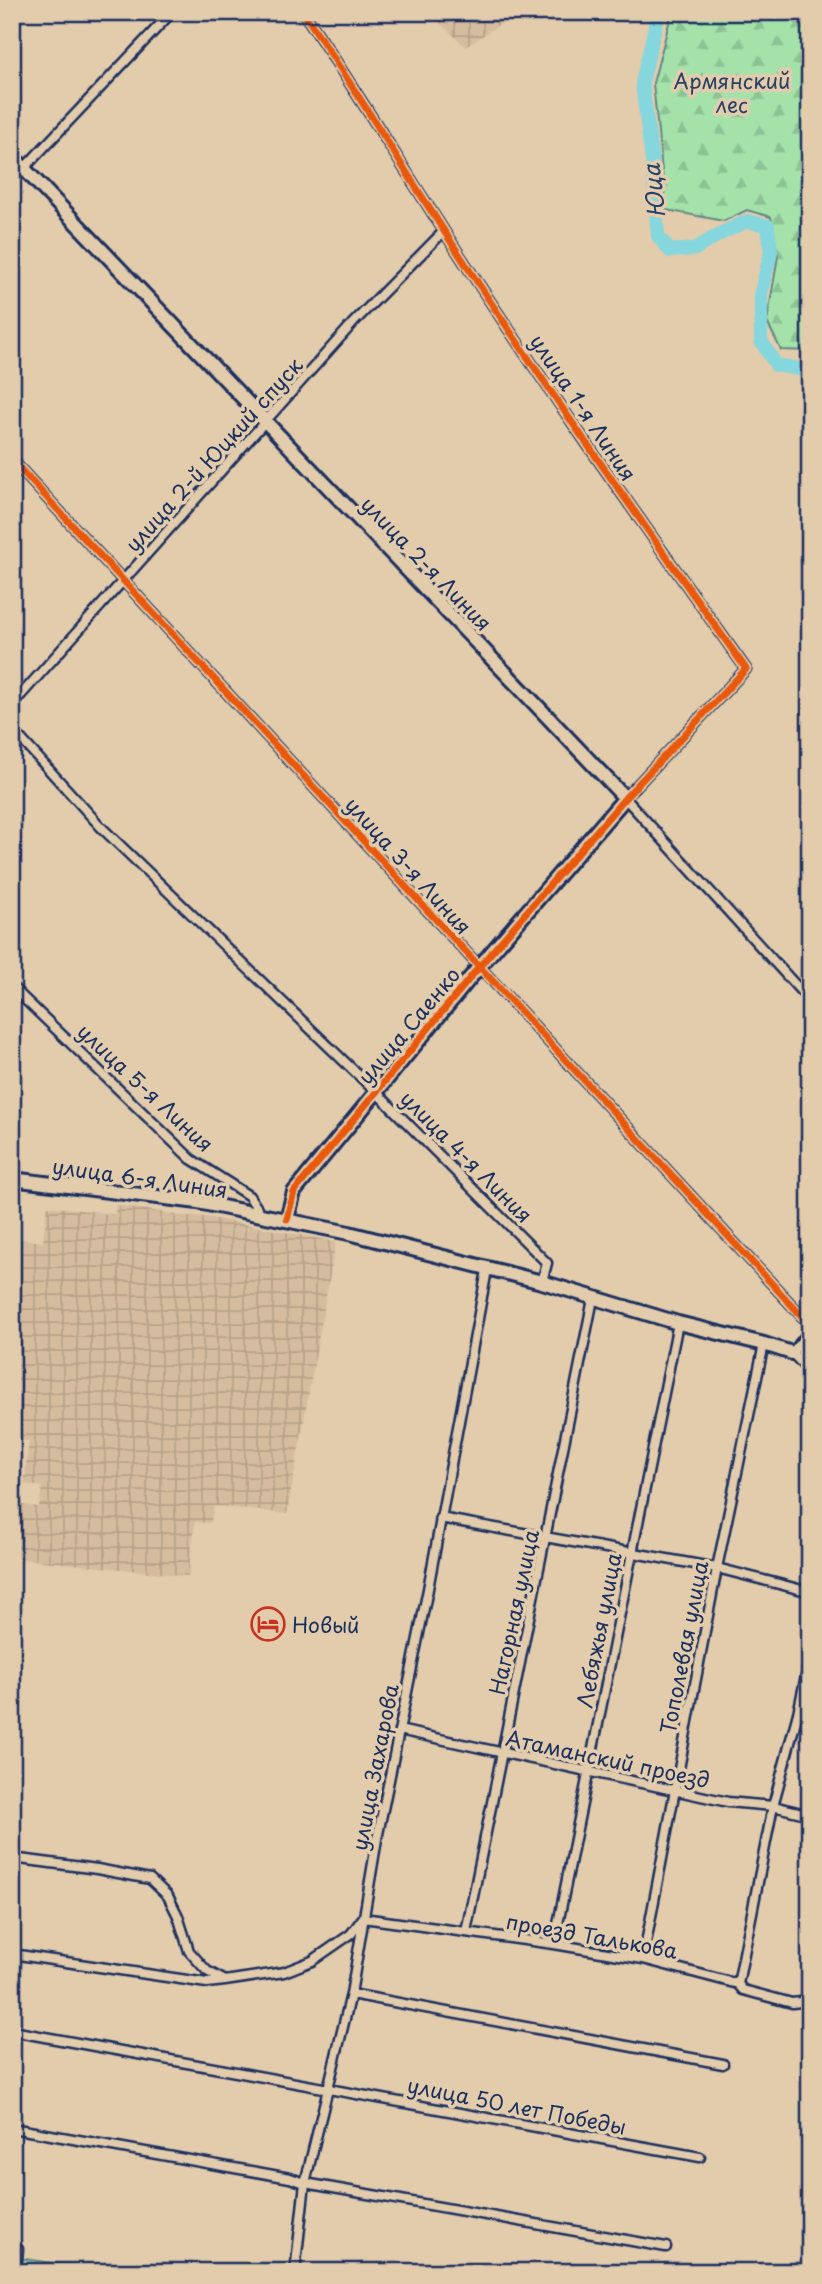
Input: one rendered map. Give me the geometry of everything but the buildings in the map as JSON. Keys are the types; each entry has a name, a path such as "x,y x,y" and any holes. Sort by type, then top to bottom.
{"street":[{"path":"12,181 172,12"},
{"name":"улица 1-я Линия","path":"303,12 587,446 746,668 625,797"},
{"name":"улица 2-я Линия","path":"12,156 625,797 810,1001"},
{"name":"улица 2-й Юцкий спуск","path":"12,705 354,322 444,231"},
{"name":"улица 3-я Линия","path":"12,460 810,1327"},
{"name":"улица 4-я Линия","path":"12,729 101,827 376,1092 547,1262 542,1282"},
{"name":"улица Саенко","path":"287,1219 294,1192 479,967 625,797"},
{"name":"улица 5-я Линия","path":"12,987 191,1158 249,1196 261,1214"},
{"name":"улица 6-я Линия","path":"12,1179 198,1202 261,1214"},
{"path":"261,1214 349,1233 542,1282 678,1323 764,1344 793,1353 810,1372"},
{"name":"улица Захарова","path":"295,2271 305,2183 351,1994 363,1918 487,1270"},
{"name":"Нагорная улица","path":"466,1932 593,1299"},
{"name":"Лебяжья улица","path":"554,1944 678,1323"},
{"path":"793,1353 810,1327"},
{"name":"Тополевая улица","path":"643,1959 673,1790 764,1344"},
{"path":"440,1517 717,1568 810,1592"},
{"path":"738,1984 773,1806 799,1713 810,1657"},
{"name":"Атаманский проезд","path":"399,1730 728,1802 773,1806 810,1815"},
{"path":"12,1858 109,1870 150,1879 168,1896 178,1916 188,1951 207,1971 225,1981"},
{"path":"12,1954 207,1983 284,1972 312,1961 351,1934 363,1918"},
{"name":"проезд Талькова","path":"363,1918 643,1959 738,1984 743,1990 792,2003 810,2001"},
{"path":"351,1994 723,2064"},
{"name":"улица 50 лет Победы","path":"12,2031 700,2157"},
{"path":"12,2128 666,2247"},
{"path":"16,2272 18,2249"},
{"path":"295,2271 305,2272"}],"shaded area":[{"path":"422,12 518,12 466,47 435,18"},
{"path":"116,1205 207,1217 336,1242 287,1514 214,1506 211,1523 195,1522 188,1576 12,1558 12,1504 39,1507 42,1487 24,1484 29,1441 15,1439 16,1430 12,1422 12,1238 43,1242 47,1206 115,1214"}],"green space":[{"name":"Армянский лес","path":"672,12 810,12 810,351 781,350 767,322 778,256 771,217 747,210 724,221 666,210 653,83"},
{"path":"12,2257 92,2269 127,2272 12,2272"}],"waterway":[{"name":"Юца","path":"656,12 657,18 642,83 658,236 670,251 695,249 747,221 768,226 771,252 761,292 761,341 776,365 810,371"}],"cycle path":[{"path":"287,1219 294,1192 479,967 625,798 746,669 517,342 303,12"},
{"path":"12,460 810,1325"}],"place":[{"name":"Новый","path":"268,1624"}]}
